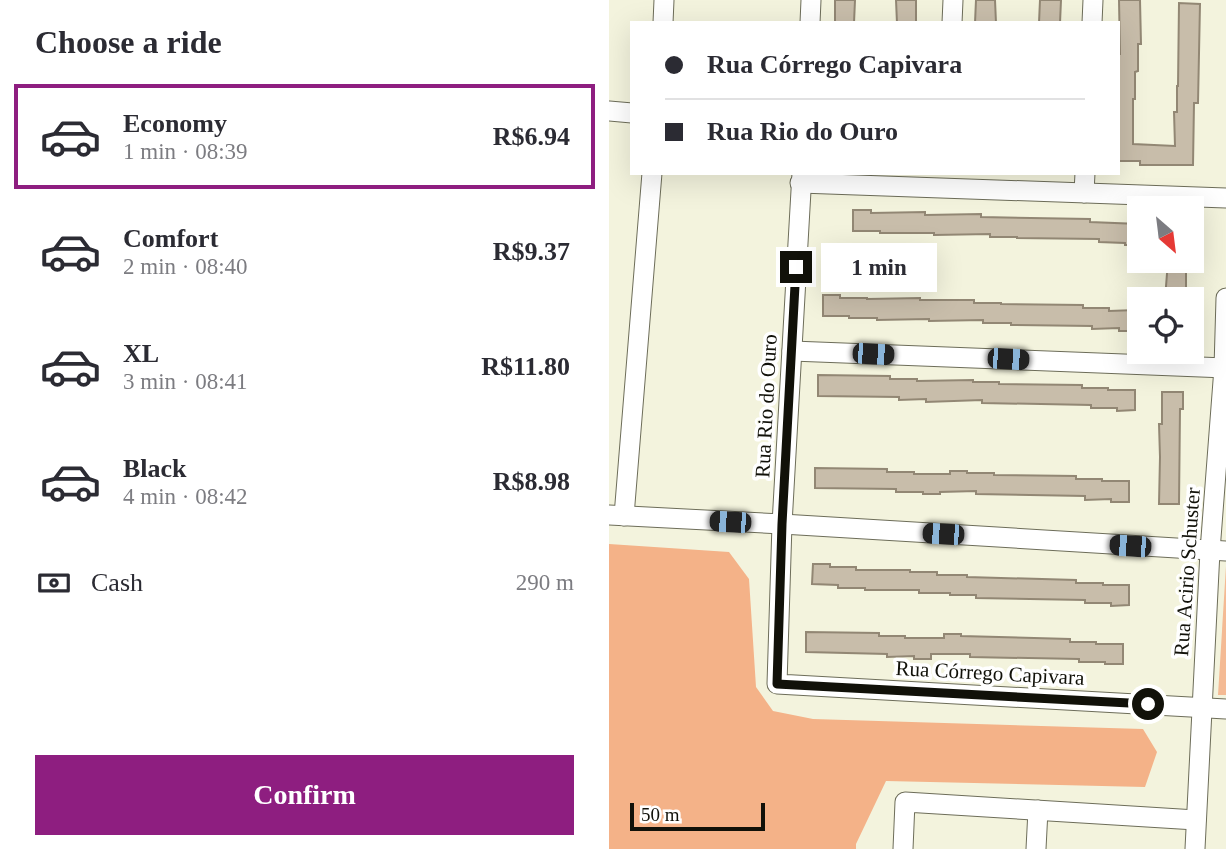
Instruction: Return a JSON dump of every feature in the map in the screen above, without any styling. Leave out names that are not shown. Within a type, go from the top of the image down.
[{"type":"street","points":[[663,21],[664,0]]},
{"type":"street","points":[[810,21],[811,0]]},
{"type":"street","points":[[952,21],[953,0]]},
{"type":"street","points":[[1092,21],[1093,0]]},
{"type":"street","points":[[609,111],[630,113]]},
{"type":"street","points":[[652,175],[616,516],[1218,551]]},
{"type":"street","points":[[801,178],[1085,183],[1226,198]]},
{"type":"street","name":"Rua Rio do Ouro","points":[[777,684],[782,524],[801,178]]},
{"type":"street","name":"Rua Acirio Schuster","points":[[1195,849],[1201,707],[1218,551],[1226,298]]},
{"type":"street","points":[[792,351],[1225,368]]},
{"type":"street","name":"Rua Córrego Capivara","points":[[777,684],[1226,709]]},
{"type":"street","points":[[902,849],[905,802],[1196,820]]},
{"type":"street","points":[[1036,849],[1038,810]]},
{"type":"shaded area","points":[[609,544],[729,552],[749,579],[756,687],[773,711],[813,719],[1143,729],[1157,752],[1145,787],[886,781],[856,849],[609,849]]},
{"type":"shaded area","points":[[1226,566],[1226,695],[1218,695]]},
{"type":"building","points":[[835,0],[855,0],[854,21],[835,21]]},
{"type":"building","points":[[896,0],[916,0],[916,21],[897,21]]},
{"type":"building","points":[[976,0],[995,0],[996,21],[975,21]]},
{"type":"building","points":[[1040,0],[1061,0],[1060,21],[1039,21]]},
{"type":"building","points":[[1119,0],[1140,0],[1141,44],[1138,44],[1138,71],[1135,72],[1133,144],[1175,146],[1179,3],[1200,4],[1198,103],[1194,103],[1193,165],[1140,165],[1140,161],[1120,161]]},
{"type":"building","points":[[853,210],[871,210],[871,213],[925,212],[925,215],[981,214],[981,217],[1090,219],[1090,222],[1127,224],[1127,245],[1099,242],[1099,239],[853,231]]},
{"type":"building","points":[[1167,273],[1186,273],[1186,287],[1166,287]]},
{"type":"building","points":[[823,295],[840,295],[840,298],[920,298],[974,300],[974,303],[1083,305],[1083,308],[1127,310],[1127,331],[1119,331],[1119,328],[1092,329],[1092,326],[983,323],[983,320],[877,320],[823,316]]},
{"type":"building","points":[[818,375],[890,376],[890,379],[917,381],[973,380],[999,384],[1082,385],[1082,388],[1135,390],[1135,410],[1117,411],[1117,408],[1091,408],[1091,405],[982,403],[982,400],[926,402],[926,399],[899,400],[899,397],[818,396]]},
{"type":"building","points":[[1162,392],[1183,392],[1183,409],[1180,409],[1179,504],[1159,504],[1159,424],[1162,424]]},
{"type":"building","points":[[815,468],[887,469],[887,472],[914,474],[967,471],[994,475],[1076,476],[1076,479],[1129,481],[1129,502],[1111,502],[1111,499],[1085,500],[1085,496],[976,494],[976,491],[923,494],[896,492],[896,489],[815,488]]},
{"type":"building","points":[[813,564],[856,567],[856,570],[910,570],[937,572],[937,575],[1076,580],[1076,583],[1129,585],[1129,605],[1111,606],[1111,603],[1085,603],[1085,600],[976,598],[976,595],[919,593],[919,590],[838,588],[838,585],[812,584]]},
{"type":"building","points":[[806,632],[879,633],[879,636],[905,638],[944,638],[944,634],[961,634],[1123,644],[1123,664],[1079,662],[1079,659],[970,657],[970,654],[931,654],[931,659],[914,659],[914,656],[887,657],[887,654],[806,652]]},
{"type":"route","points":[[796,267],[782,524],[777,684],[1148,704]]}]
